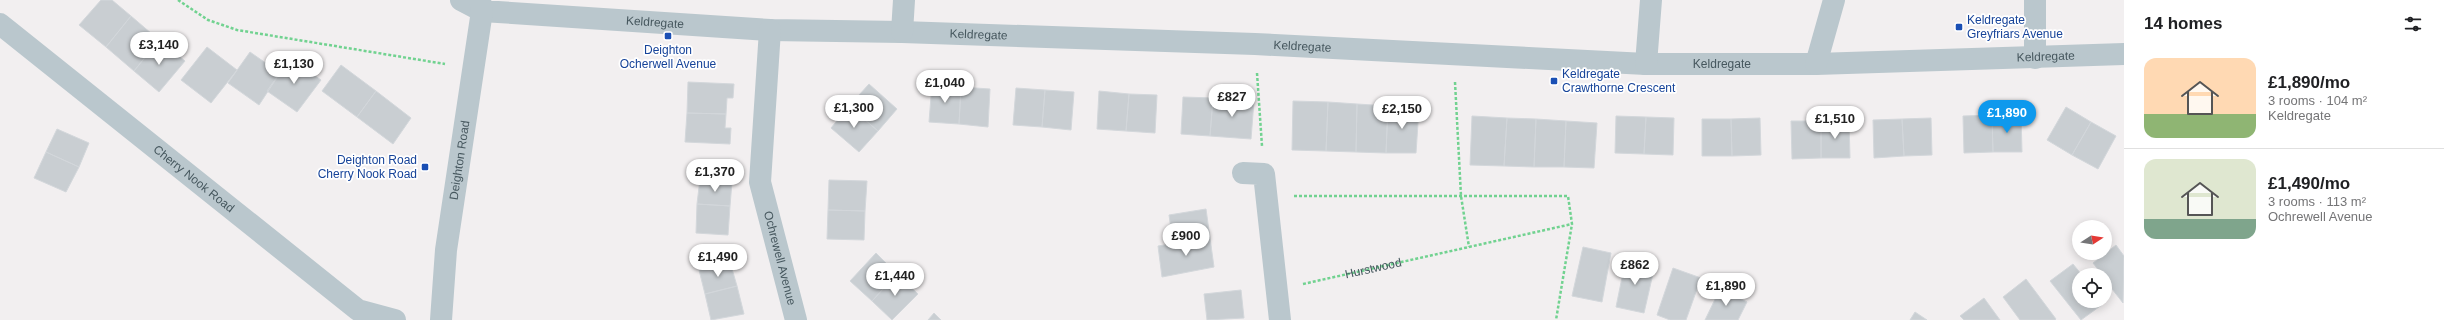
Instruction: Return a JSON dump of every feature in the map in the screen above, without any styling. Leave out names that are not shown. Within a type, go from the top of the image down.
[{"type":"street","points":[[461,0],[481,5]]},
{"type":"street","points":[[902,32],[904,0]]},
{"type":"street","points":[[1646,64],[1651,0]]},
{"type":"street","points":[[1816,64],[1834,0]]},
{"type":"street","points":[[2035,0],[2035,58]]},
{"type":"street","name":"Deighton Road","points":[[440,320],[446,250],[481,5]]},
{"type":"street","name":"Keldregate","points":[[481,5],[770,30],[902,32],[1255,44],[1646,64],[1816,64],[2124,54]]},
{"type":"street","name":"Cherry Nook Road","points":[[0,24],[358,310],[395,320]]},
{"type":"street","name":"Ochrewell Avenue","points":[[770,30],[760,182],[796,320]]},
{"type":"street","points":[[1243,173],[1264,174],[1280,320]]},
{"type":"path","points":[[178,0],[208,20],[237,30],[473,69]]},
{"type":"path","points":[[1255,44],[1264,174]]},
{"type":"path","points":[[1453,55],[1461,196],[1469,247]]},
{"type":"path","points":[[1267,196],[1568,196],[1572,224],[1556,320]]},
{"type":"path","name":"Hurstwood","points":[[1276,290],[1572,224]]},
{"type":"building","points":[[101,0],[112,0],[131,16],[106,47],[79,25]]},
{"type":"building","points":[[131,16],[159,40],[134,71],[106,47]]},
{"type":"building","points":[[159,40],[185,61],[159,92],[134,71]]},
{"type":"building","points":[[207,47],[237,70],[211,103],[181,80]]},
{"type":"building","points":[[250,52],[280,73],[259,105],[228,83]]},
{"type":"building","points":[[290,58],[321,80],[297,112],[267,91]]},
{"type":"building","points":[[341,65],[376,91],[357,117],[322,91]]},
{"type":"building","points":[[688,82],[734,84],[733,98],[727,98],[726,114],[687,113]]},
{"type":"building","points":[[869,84],[897,109],[878,131],[849,106]]},
{"type":"building","points":[[932,84],[961,87],[959,124],[929,122]]},
{"type":"building","points":[[961,87],[990,89],[988,127],[959,124]]},
{"type":"building","points":[[1016,88],[1045,90],[1042,127],[1013,125]]},
{"type":"building","points":[[1045,90],[1074,92],[1071,130],[1042,127]]},
{"type":"building","points":[[376,91],[411,118],[393,144],[357,117]]},
{"type":"building","points":[[1099,91],[1129,94],[1126,131],[1097,129]]},
{"type":"building","points":[[1129,94],[1157,95],[1155,133],[1126,131]]},
{"type":"building","points":[[1183,97],[1213,98],[1210,136],[1181,134]]},
{"type":"building","points":[[1213,98],[1254,101],[1251,139],[1210,136]]},
{"type":"building","points":[[1293,101],[1328,102],[1326,151],[1292,150]]},
{"type":"building","points":[[1328,102],[1357,104],[1356,152],[1326,151]]},
{"type":"building","points":[[1357,104],[1388,106],[1386,153],[1356,152]]},
{"type":"building","points":[[849,106],[878,131],[859,152],[831,128]]},
{"type":"building","points":[[1388,106],[1419,108],[1416,153],[1386,153]]},
{"type":"building","points":[[2066,107],[2091,122],[2072,155],[2047,140]]},
{"type":"building","points":[[687,113],[726,114],[725,128],[731,128],[730,144],[685,142]]},
{"type":"building","points":[[1992,115],[2021,115],[2022,152],[1993,152]]},
{"type":"building","points":[[1992,115],[1993,152],[1964,153],[1963,116]]},
{"type":"building","points":[[1472,116],[1507,118],[1504,166],[1470,165]]},
{"type":"building","points":[[1616,116],[1646,117],[1644,154],[1615,153]]},
{"type":"building","points":[[1646,117],[1674,118],[1673,155],[1644,154]]},
{"type":"building","points":[[1507,118],[1536,119],[1534,167],[1504,166]]},
{"type":"building","points":[[1760,118],[1761,155],[1732,156],[1731,119]]},
{"type":"building","points":[[1931,118],[1932,155],[1904,156],[1902,119]]},
{"type":"building","points":[[1536,119],[1566,121],[1564,167],[1534,167]]},
{"type":"building","points":[[1702,119],[1731,119],[1732,156],[1702,156]]},
{"type":"building","points":[[1902,119],[1904,156],[1874,158],[1873,120]]},
{"type":"building","points":[[1566,121],[1597,123],[1594,168],[1564,167]]},
{"type":"building","points":[[1791,121],[1821,121],[1821,158],[1792,159]]},
{"type":"building","points":[[1821,121],[1849,121],[1850,158],[1821,158]]},
{"type":"building","points":[[2091,122],[2116,136],[2098,169],[2072,155]]},
{"type":"building","points":[[57,129],[89,143],[79,167],[46,152]]},
{"type":"building","points":[[46,152],[79,167],[66,192],[34,178]]},
{"type":"building","points":[[700,179],[732,182],[730,206],[697,204]]},
{"type":"building","points":[[829,180],[867,181],[865,211],[828,210]]},
{"type":"building","points":[[697,204],[730,206],[728,235],[696,233]]},
{"type":"building","points":[[1206,209],[1210,238],[1173,243],[1169,215]]},
{"type":"building","points":[[828,210],[865,211],[864,240],[827,239]]},
{"type":"building","points":[[1210,238],[1214,267],[1162,277],[1158,246]]},
{"type":"building","points":[[2116,245],[2124,256],[2123,303],[2112,289],[2112,268],[2097,268],[2093,263],[2097,260],[2112,260],[2112,248]]},
{"type":"building","points":[[1583,247],[1611,253],[1602,302],[1572,296]]},
{"type":"building","points":[[876,253],[897,274],[872,301],[850,281]]},
{"type":"building","points":[[1626,258],[1655,265],[1644,313],[1616,307]]},
{"type":"building","points":[[730,262],[737,286],[705,294],[699,270]]},
{"type":"building","points":[[2073,264],[2076,268],[2072,268],[2072,308],[2098,308],[2081,320],[2050,281]]},
{"type":"building","points":[[1673,268],[1701,278],[1686,320],[1670,320],[1657,315]]},
{"type":"building","points":[[897,274],[918,294],[892,320],[872,301]]},
{"type":"building","points":[[2026,279],[2056,319],[2055,320],[2020,320],[2003,297]]},
{"type":"building","points":[[737,286],[744,314],[711,320],[705,294]]},
{"type":"building","points":[[1720,289],[1747,302],[1738,320],[1705,320]]},
{"type":"building","points":[[1241,290],[1244,318],[1207,320],[1204,294]]},
{"type":"building","points":[[1984,298],[2000,320],[1964,320],[1960,316]]},
{"type":"building","points":[[1915,312],[1927,320],[1910,320]]},
{"type":"building","points":[[934,313],[941,320],[928,320]]},
{"type":"place","name":"Keldregate Greyfriars Avenue","points":[[1959,27]]},
{"type":"place","name":"Deighton Ocherwell Avenue","points":[[668,36]]},
{"type":"place","name":"Keldregate Crawthorne Crescent","points":[[1554,81]]},
{"type":"place","name":"Deighton Road Cherry Nook Road","points":[[425,167]]}]
